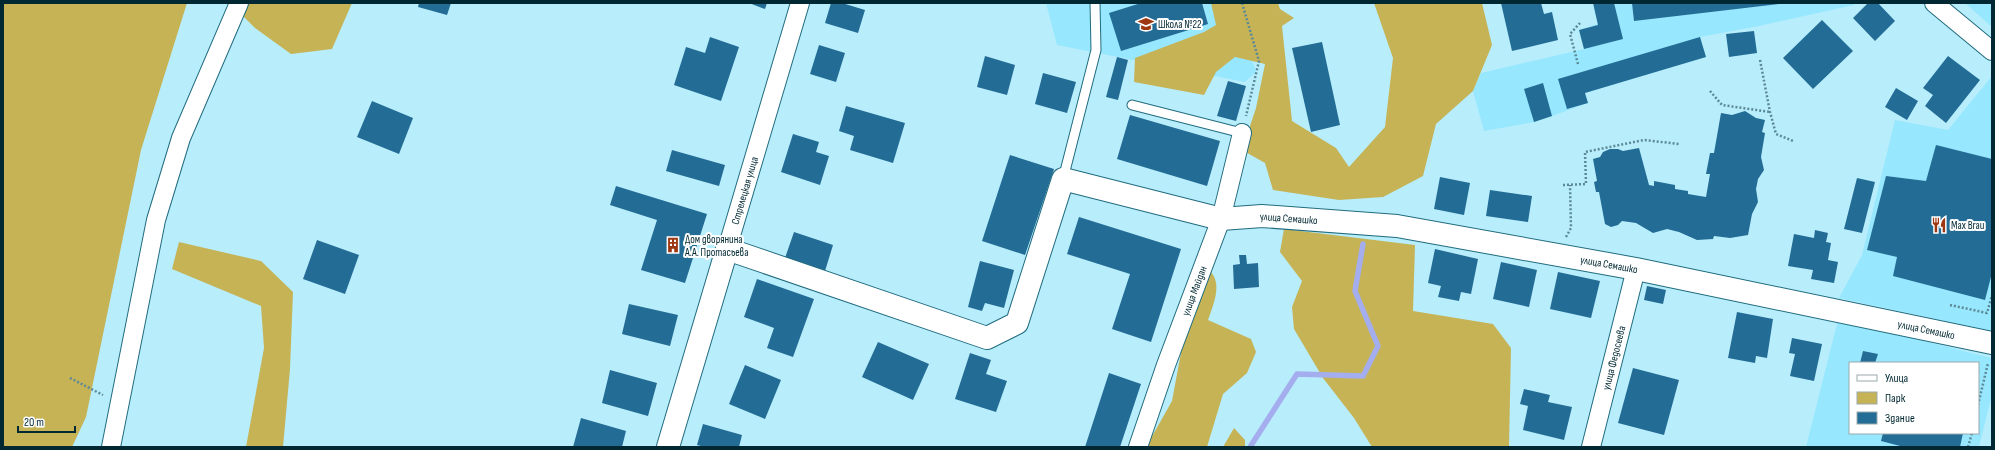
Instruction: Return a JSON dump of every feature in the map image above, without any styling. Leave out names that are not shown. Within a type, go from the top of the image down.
[{"type":"street","points":[[111,447],[156,220],[180,138],[239,3]]},
{"type":"street","name":"Стрелецкая улица","points":[[668,447],[800,3]]},
{"type":"street","points":[[1934,3],[1992,51]]},
{"type":"street","name":"улица Майдан","points":[[1138,447],[1166,365],[1221,220],[1242,132]]},
{"type":"street","points":[[727,249],[987,338],[1017,323],[1063,180]]},
{"type":"street","name":"улица Семашко","points":[[1063,180],[1221,220],[1262,216],[1397,226],[1636,269],[1990,352]]},
{"type":"street","name":"улица Федосеева","points":[[1591,447],[1636,269]]},
{"type":"lane","points":[[1063,180],[1096,50],[1094,3]]},
{"type":"lane","points":[[1132,105],[1242,132]]},
{"type":"path","points":[[1242,3],[1259,61],[1242,132]]},
{"type":"path","points":[[1578,64],[1570,34],[1580,23]]},
{"type":"path","points":[[1760,60],[1770,112],[1776,134],[1793,140]]},
{"type":"path","points":[[1710,91],[1722,105],[1770,112]]},
{"type":"path","points":[[1563,185],[1586,184],[1585,152],[1644,140],[1679,144]]},
{"type":"path","points":[[1564,239],[1572,228],[1570,185]]},
{"type":"path","points":[[1950,305],[1987,313],[1992,295]]},
{"type":"path","points":[[1979,401],[1990,352]]},
{"type":"path","points":[[70,378],[107,397],[116,422]]},
{"type":"path","points":[[1968,447],[1972,434]]},
{"type":"shaded area","name":"Школа №22","points":[[1046,3],[1233,3],[1256,72],[1245,82],[1057,45]]},
{"type":"shaded area","points":[[1593,3],[1854,3],[1854,5],[1759,26],[1700,37],[1706,57],[1585,93],[1588,103],[1534,122],[1484,131],[1473,91],[1481,73],[1584,49],[1579,30],[1598,24]]},
{"type":"shaded area","points":[[1965,3],[1992,3],[1992,27]]},
{"type":"shaded area","points":[[1992,76],[1992,331],[1839,298],[1862,255],[1895,120],[1948,130]]},
{"type":"shaded area","points":[[1838,320],[1992,358],[1992,394],[1979,447],[1806,447]]},
{"type":"green space","points":[[3,3],[187,3],[141,150],[86,417],[72,447],[3,447]]},
{"type":"green space","points":[[230,3],[352,3],[332,49],[291,54],[255,28]]},
{"type":"green space","points":[[1211,3],[1278,3],[1280,9],[1294,18],[1282,26],[1292,121],[1336,148],[1349,167],[1385,127],[1393,58],[1374,3],[1482,3],[1492,45],[1473,91],[1436,124],[1423,176],[1383,197],[1339,200],[1273,190],[1265,163],[1242,150],[1256,108],[1265,64],[1235,57],[1216,72],[1204,95],[1134,82],[1135,58],[1204,32],[1216,25]]},
{"type":"green space","points":[[1284,229],[1415,245],[1413,311],[1493,324],[1511,348],[1509,447],[1372,447],[1354,418],[1323,378],[1294,329],[1292,307],[1302,281],[1280,252]]},
{"type":"green space","points":[[179,242],[261,261],[293,292],[290,369],[283,447],[246,447],[264,348],[261,306],[172,269]]},
{"type":"green space","points":[[1210,271],[1216,282],[1216,295],[1208,320],[1251,339],[1256,352],[1247,373],[1223,394],[1207,447],[1146,447],[1172,401],[1188,315]]},
{"type":"green space","points":[[1234,428],[1245,440],[1245,447],[1223,447]]},
{"type":"building","points":[[419,3],[451,3],[447,15],[418,7]]},
{"type":"building","points":[[749,3],[767,3],[765,9]]},
{"type":"building","points":[[831,3],[842,3],[865,10],[858,33],[825,23]]},
{"type":"building","points":[[1141,3],[1202,3],[1208,24],[1121,51],[1109,13]]},
{"type":"building","points":[[1501,3],[1541,3],[1544,14],[1552,12],[1558,40],[1512,51]]},
{"type":"building","points":[[1593,3],[1614,3],[1623,39],[1584,49],[1579,30],[1598,25]]},
{"type":"building","points":[[1632,3],[1779,3],[1779,4],[1634,21]]},
{"type":"building","points":[[1868,3],[1878,3],[1895,21],[1875,41],[1853,18]]},
{"type":"building","points":[[1822,20],[1853,51],[1813,89],[1783,58]]},
{"type":"building","points":[[1754,31],[1757,53],[1729,57],[1726,34]]},
{"type":"building","points":[[710,37],[739,47],[721,101],[674,85],[686,47],[705,53]]},
{"type":"building","points":[[1700,37],[1706,57],[1585,93],[1588,103],[1567,109],[1558,79]]},
{"type":"building","points":[[1322,42],[1340,125],[1311,132],[1292,48]]},
{"type":"building","points":[[819,45],[845,53],[836,82],[810,74]]},
{"type":"building","points":[[985,56],[1015,65],[1007,95],[977,87]]},
{"type":"building","points":[[1948,56],[1980,80],[1946,123],[1925,106],[1933,95],[1923,88]]},
{"type":"building","points":[[1117,57],[1128,60],[1118,100],[1106,97]]},
{"type":"building","points":[[1043,73],[1076,82],[1067,113],[1035,104]]},
{"type":"building","points":[[1228,81],[1246,86],[1236,121],[1217,116]]},
{"type":"building","points":[[1543,83],[1552,116],[1534,122],[1524,89]]},
{"type":"building","points":[[1896,88],[1918,101],[1907,120],[1885,107]]},
{"type":"building","points":[[372,101],[413,118],[399,154],[357,137]]},
{"type":"building","points":[[846,106],[905,123],[893,163],[850,150],[854,136],[839,131]]},
{"type":"building","points":[[1745,111],[1756,118],[1765,120],[1762,132],[1765,133],[1761,157],[1764,170],[1758,179],[1756,189],[1758,202],[1752,214],[1748,235],[1730,238],[1714,236],[1713,239],[1697,240],[1679,232],[1667,229],[1653,233],[1636,223],[1622,221],[1618,225],[1611,227],[1605,224],[1599,192],[1596,192],[1594,182],[1597,181],[1593,159],[1600,157],[1603,152],[1610,149],[1618,149],[1623,151],[1639,148],[1649,185],[1654,186],[1654,181],[1675,185],[1675,189],[1688,191],[1688,194],[1706,197],[1710,174],[1706,174],[1710,153],[1714,153],[1721,113],[1732,115]]},
{"type":"building","points":[[1130,115],[1220,141],[1207,186],[1117,159]]},
{"type":"building","points":[[793,134],[819,142],[816,152],[829,156],[820,185],[781,172]]},
{"type":"building","points":[[1936,145],[1992,159],[1992,273],[1985,300],[1893,276],[1897,257],[1867,250],[1886,176],[1926,181]]},
{"type":"building","points":[[672,150],[725,165],[719,186],[666,171]]},
{"type":"building","points":[[1010,155],[1054,169],[1025,255],[982,241]]},
{"type":"building","points":[[1440,177],[1470,183],[1464,215],[1434,209]]},
{"type":"building","points":[[1857,178],[1875,182],[1862,233],[1844,229]]},
{"type":"building","name":"Дом дворянина А.А. Протасьева","points":[[616,186],[707,214],[685,283],[641,270],[657,220],[610,205]]},
{"type":"building","points":[[1490,190],[1532,196],[1528,222],[1486,216]]},
{"type":"building","points":[[1079,217],[1181,249],[1151,342],[1112,329],[1130,274],[1067,254]]},
{"type":"building","points":[[1815,230],[1828,233],[1826,242],[1831,243],[1828,260],[1838,262],[1834,283],[1811,279],[1813,270],[1788,266],[1794,234],[1814,238]]},
{"type":"building","points":[[794,232],[833,245],[825,271],[785,258]]},
{"type":"building","points":[[317,240],[359,255],[345,294],[303,279]]},
{"type":"building","points":[[1435,249],[1478,259],[1471,294],[1461,292],[1459,301],[1438,297],[1441,286],[1428,283]]},
{"type":"building","points":[[1239,255],[1246,255],[1247,264],[1258,263],[1259,287],[1234,289],[1233,265],[1240,264]]},
{"type":"building","points":[[980,261],[1014,270],[1004,308],[985,303],[982,311],[968,307]]},
{"type":"building","points":[[1501,262],[1537,270],[1529,307],[1493,299]]},
{"type":"building","points":[[1558,272],[1600,281],[1591,318],[1550,309]]},
{"type":"building","points":[[757,279],[814,299],[793,357],[767,348],[774,328],[744,317]]},
{"type":"building","points":[[1647,286],[1666,290],[1663,304],[1644,300]]},
{"type":"building","points":[[629,304],[678,315],[670,346],[622,334]]},
{"type":"building","points":[[1737,312],[1773,319],[1767,358],[1756,356],[1755,363],[1728,358]]},
{"type":"building","points":[[1792,338],[1822,344],[1814,381],[1790,376],[1795,354],[1789,353]]},
{"type":"building","points":[[878,342],[929,364],[913,400],[862,377]]},
{"type":"building","points":[[1863,351],[1878,354],[1875,362],[1860,362]]},
{"type":"building","points":[[970,353],[991,360],[986,374],[1007,381],[996,412],[955,399]]},
{"type":"building","points":[[745,365],[781,380],[765,419],[729,404]]},
{"type":"building","points":[[1633,368],[1679,380],[1664,435],[1618,423]]},
{"type":"building","points":[[610,370],[657,383],[648,416],[602,403]]},
{"type":"building","points":[[1109,373],[1141,384],[1120,447],[1085,447]]},
{"type":"building","points":[[1524,389],[1550,395],[1548,402],[1572,407],[1564,440],[1523,430],[1528,406],[1520,404]]},
{"type":"building","points":[[581,418],[626,431],[622,447],[573,447]]},
{"type":"building","points":[[703,424],[742,435],[739,447],[705,447],[697,445]]},
{"type":"building","points":[[1883,434],[1963,434],[1960,447],[1904,447],[1881,441]]},
{"type":"waterway","points":[[1250,447],[1297,374],[1363,376],[1378,346],[1355,291],[1363,244]]},
{"type":"place","name":"Школа №22","points":[[1146,24]]},
{"type":"place","name":"Max Brau","points":[[1939,225]]},
{"type":"place","name":"Дом дворянина А.А. Протасьева","points":[[673,245]]}]
